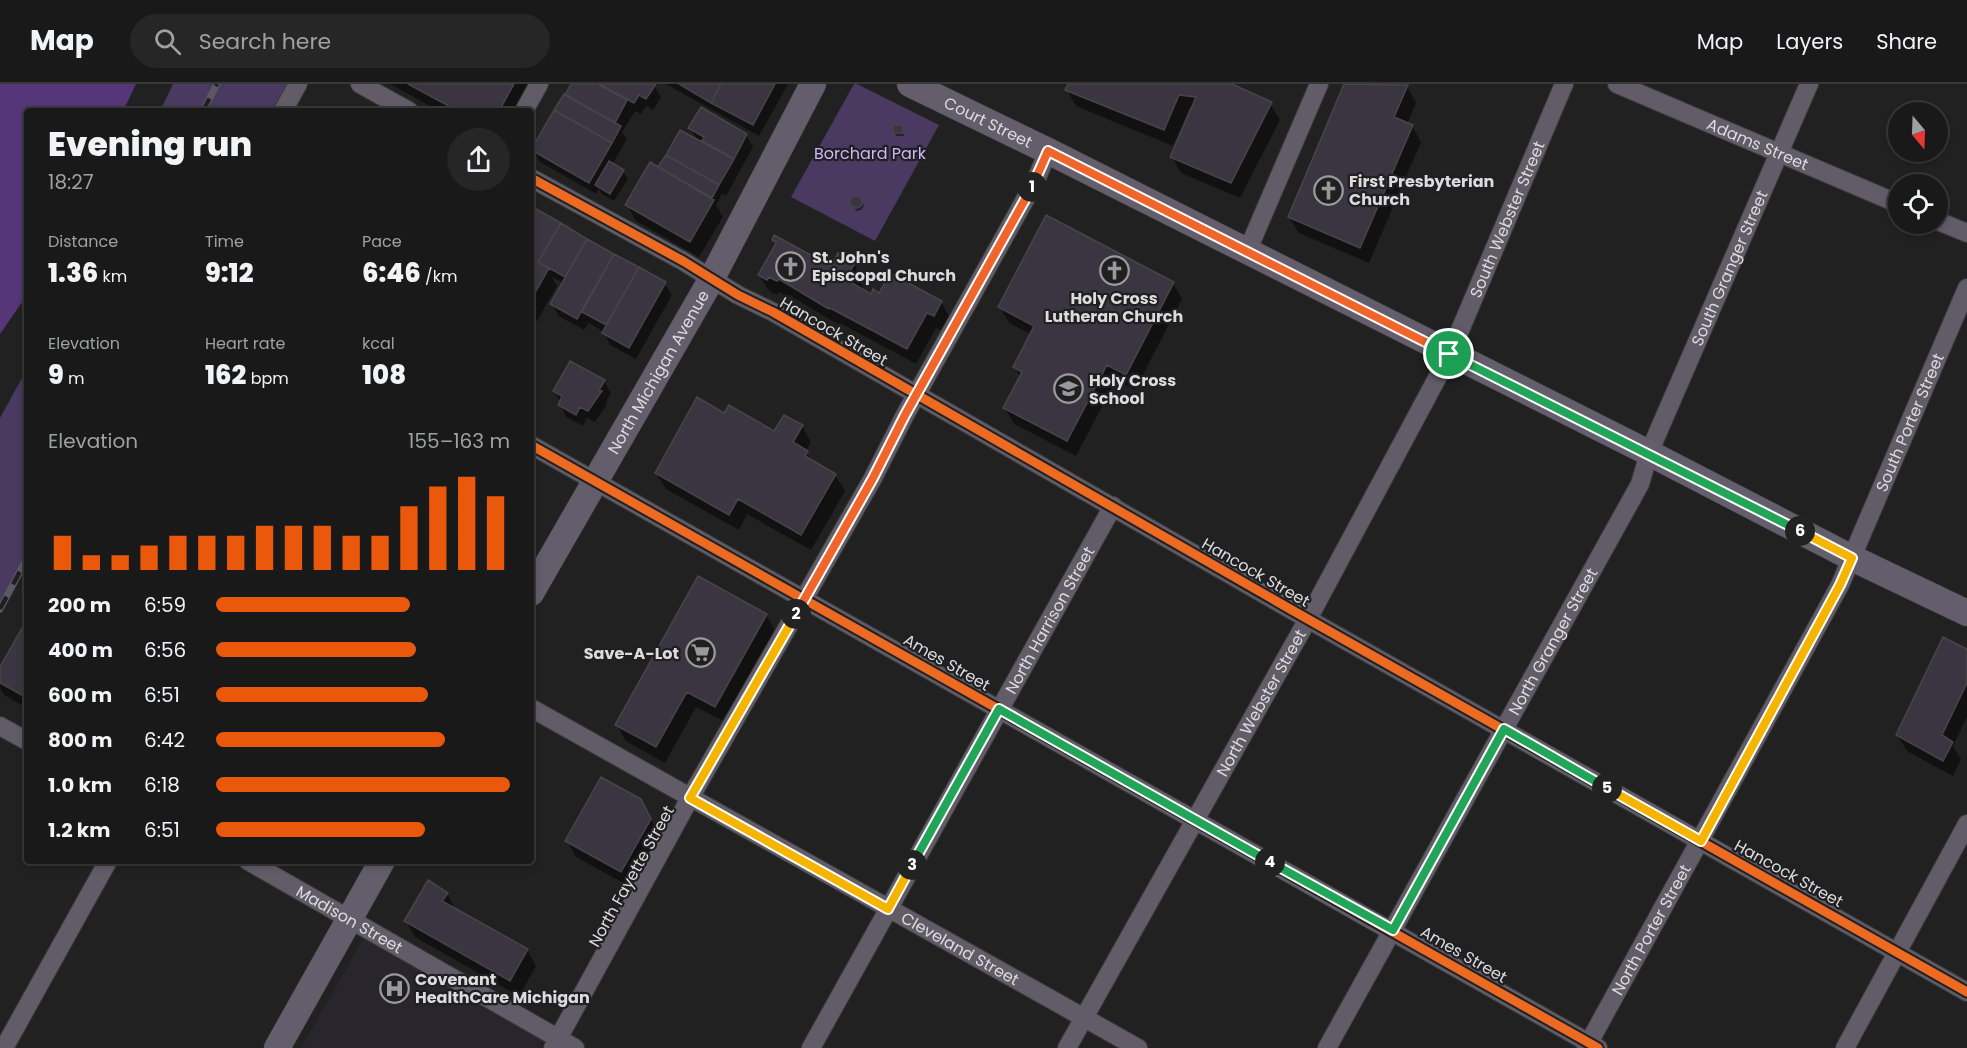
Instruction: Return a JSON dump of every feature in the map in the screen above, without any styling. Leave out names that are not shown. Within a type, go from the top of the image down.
[{"type":"main road","name":"North Michigan Avenue","points":[[534,588],[711,280],[813,84]]},
{"type":"main road","name":"Court Street","points":[[910,84],[1048,151],[1967,614]]},
{"type":"main road","points":[[277,1048],[380,864]]},
{"type":"street","points":[[285,108],[298,84]]},
{"type":"street","points":[[360,84],[404,108]]},
{"type":"street","points":[[526,108],[539,84]]},
{"type":"street","points":[[1247,252],[1319,84]]},
{"type":"street","name":"South Webster Street","points":[[1449,354],[1564,84]]},
{"type":"street","name":"Adams Street","points":[[1617,84],[1888,199]]},
{"type":"street","name":"South Granger Street","points":[[1649,453],[1809,84]]},
{"type":"street","name":"North Fayette Street","points":[[556,1043],[690,798],[873,478],[905,415],[1036,180],[1048,151]]},
{"type":"street","name":"Hancock Street","points":[[534,180],[682,261],[711,280],[773,312],[1308,619],[1967,992]]},
{"type":"street","points":[[1948,224],[1967,233]]},
{"type":"street","name":"South Porter Street","points":[[1852,558],[1967,288]]},
{"type":"street","name":"North Webster Street","points":[[1067,1048],[1308,619],[1449,354]]},
{"type":"street","name":"Ames Street","points":[[534,447],[1393,930],[1591,1046]]},
{"type":"street","name":"North Granger Street","points":[[1327,1048],[1640,484],[1649,453]]},
{"type":"street","name":"North Harrison Street","points":[[811,1048],[1113,506]]},
{"type":"street","name":"North Porter Street","points":[[1591,1046],[1840,585],[1852,558]]},
{"type":"street","name":"Cleveland Street","points":[[534,710],[1138,1048]]},
{"type":"street","points":[[0,726],[24,739]]},
{"type":"street","points":[[1845,1048],[1899,953],[1967,824]]},
{"type":"street","points":[[4,1048],[106,864]]},
{"type":"street","name":"Madison Street","points":[[253,864],[351,919],[556,1043],[575,1048]]},
{"type":"shaded area","points":[[0,84],[136,84],[124,108],[24,108],[24,299],[0,334]]},
{"type":"shaded area","name":"Covenant HealthCare Michigan","points":[[364,938],[544,1038],[539,1048],[301,1048]]},
{"type":"green space","points":[[173,84],[288,84],[275,108],[161,108]]},
{"type":"green space","name":"Borchard Park","points":[[854,84],[939,125],[875,241],[791,197]]},
{"type":"green space","points":[[24,374],[24,564],[0,608],[0,418]]},
{"type":"building","points":[[408,84],[514,84],[501,108],[452,108]]},
{"type":"building","points":[[571,84],[598,84],[627,100],[615,123],[565,95]]},
{"type":"building","points":[[599,84],[656,84],[646,99],[639,95],[634,103]]},
{"type":"building","points":[[679,84],[721,84],[711,103]]},
{"type":"building","points":[[721,84],[775,84],[753,125],[711,103]]},
{"type":"building","points":[[1068,84],[1232,84],[1272,102],[1231,183],[1170,157],[1196,97],[1179,95],[1164,130],[1065,90]]},
{"type":"building","points":[[1344,84],[1408,85],[1394,117],[1413,125],[1360,248],[1288,217]]},
{"type":"building","points":[[564,94],[621,126],[612,143],[554,110]]},
{"type":"building","points":[[701,107],[747,134],[734,159],[702,141],[704,137],[688,128]]},
{"type":"building","points":[[554,110],[612,143],[589,183],[534,152],[534,145]]},
{"type":"building","points":[[893,125],[903,125],[903,133],[893,133]]},
{"type":"building","points":[[680,130],[734,159],[719,185],[666,155]]},
{"type":"building","points":[[666,155],[719,185],[712,198],[658,167]]},
{"type":"building","points":[[609,161],[624,170],[610,194],[595,185]]},
{"type":"building","points":[[650,162],[714,200],[690,242],[625,205]]},
{"type":"building","points":[[858,196],[862,202],[858,208],[854,208],[850,200]]},
{"type":"building","points":[[534,208],[561,223],[538,262],[549,268],[534,295]]},
{"type":"building","points":[[1046,215],[1174,282],[1126,375],[1107,365],[1067,441],[1003,408],[1022,372],[1013,367],[1034,326],[998,307]]},
{"type":"building","points":[[561,223],[587,239],[565,277],[538,262]]},
{"type":"building","points":[[774,235],[831,266],[838,253],[855,263],[850,271],[857,274],[852,283],[871,294],[873,289],[879,293],[890,273],[942,301],[934,316],[927,313],[907,349],[829,309],[779,279],[777,281],[769,277],[767,280],[758,275],[775,245],[776,242],[772,240]]},
{"type":"building","points":[[587,239],[614,254],[577,319],[550,304]]},
{"type":"building","points":[[614,254],[639,267],[606,325],[582,312]]},
{"type":"building","points":[[639,267],[666,282],[629,348],[602,333]]},
{"type":"building","points":[[570,361],[605,380],[599,390],[602,391],[588,411],[580,407],[576,415],[558,405],[562,396],[553,391]]},
{"type":"building","points":[[697,397],[724,413],[729,405],[774,431],[784,415],[803,425],[793,442],[808,451],[805,456],[836,474],[801,535],[738,499],[729,515],[655,473]]},
{"type":"building","name":"Save-A-Lot","points":[[698,576],[767,614],[715,707],[687,692],[656,747],[615,725]]},
{"type":"building","points":[[24,624],[24,696],[0,683],[0,667]]},
{"type":"building","points":[[1943,637],[1967,649],[1967,683],[1942,735],[1953,742],[1943,761],[1896,735]]},
{"type":"building","points":[[601,777],[641,799],[651,819],[621,872],[565,841]]},
{"type":"building","points":[[428,880],[448,893],[442,901],[528,949],[510,981],[404,921]]},
{"type":"railway","points":[[205,108],[217,84]]},
{"type":"railway","points":[[0,609],[24,564]]},
{"type":"cycle path","points":[[534,180],[683,261],[738,295],[773,312],[1290,609],[1967,992]]},
{"type":"cycle path","points":[[534,447],[1598,1048]]},
{"type":"place","name":"First Presbyterian Church","points":[[1328,190]]},
{"type":"place","name":"St. John's Episcopal Church","points":[[791,266]]},
{"type":"place","name":"Holy Cross Lutheran Church","points":[[1114,270]]},
{"type":"place","name":"Holy Cross School","points":[[1068,389]]},
{"type":"place","name":"Save-A-Lot","points":[[700,653]]},
{"type":"place","name":"Covenant HealthCare Michigan","points":[[394,988]]},
{"type":"route","points":[[1048,151],[1449,354],[1649,453],[1852,558],[1840,585],[1701,841],[1504,729],[1393,930],[999,709],[888,909],[690,798],[873,478],[905,415],[1036,180],[1048,151]]}]
